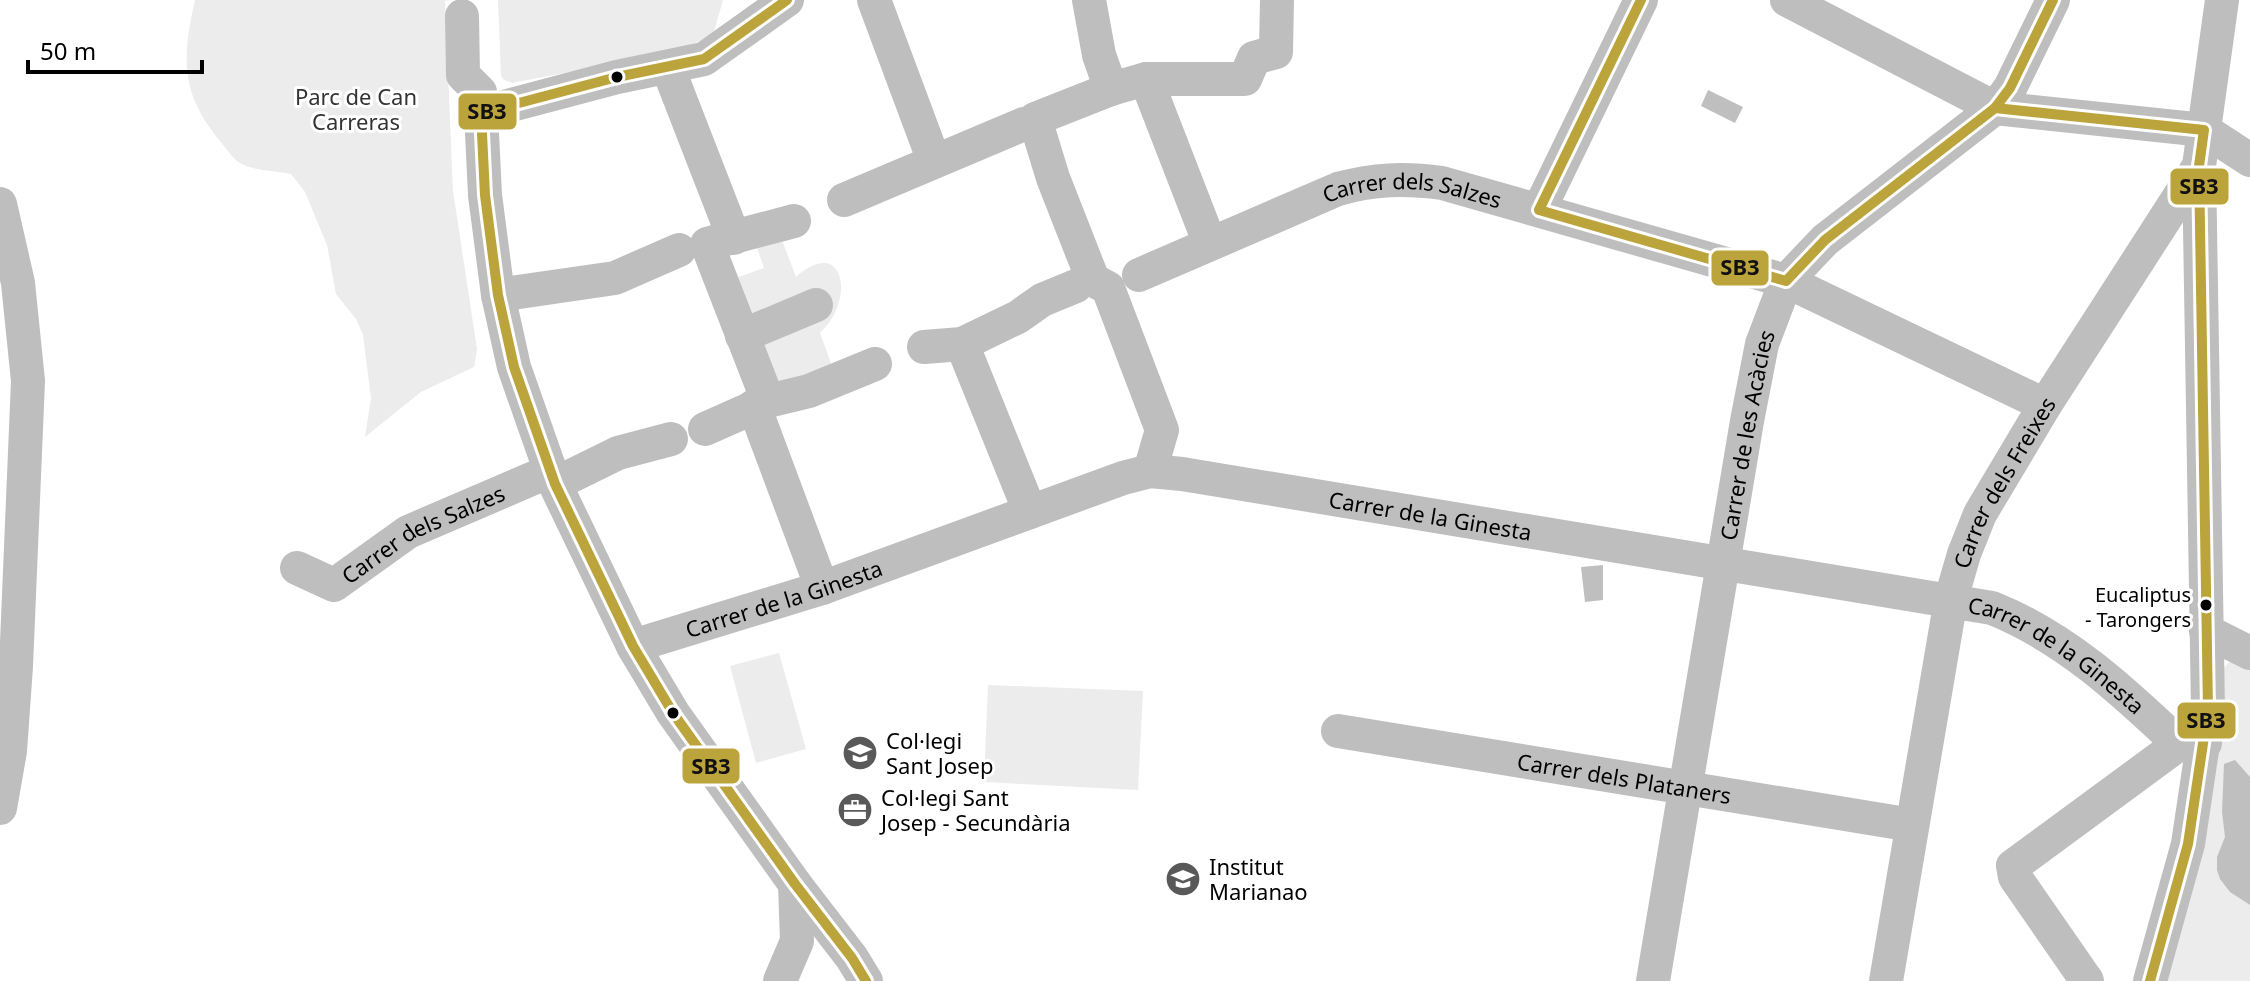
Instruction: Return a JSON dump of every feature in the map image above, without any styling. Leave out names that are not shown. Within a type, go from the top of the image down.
[{"type":"street","points":[[874,0],[934,161]]},
{"type":"street","points":[[1089,0],[1099,55],[1111,89]]},
{"type":"street","points":[[844,200],[1111,89],[1146,79],[1245,79],[1254,58],[1276,52],[1277,0]]},
{"type":"street","points":[[1539,210],[1641,0]]},
{"type":"street","points":[[1787,0],[1995,108],[2204,130],[2250,160]]},
{"type":"street","name":"Carrer de les Acàcies","points":[[1653,981],[1762,344],[1786,281],[1825,240],[1995,108],[2010,88],[2053,0]]},
{"type":"street","points":[[2150,981],[2188,844],[2192,744],[2208,710],[2199,166],[2222,0]]},
{"type":"street","points":[[481,113],[617,77],[704,59],[782,4]]},
{"type":"street","points":[[462,16],[463,75],[480,92],[485,195],[498,295],[514,367],[552,478],[633,646],[673,713],[859,969],[892,981]]},
{"type":"street","points":[[668,68],[707,244],[742,336],[761,404],[822,588]]},
{"type":"street","points":[[1146,79],[1210,244]]},
{"type":"street","points":[[1030,122],[1093,280],[1108,288],[1162,430],[1150,471]]},
{"type":"street","name":"Carrer dels Freixes","points":[[1886,981],[1951,599],[1964,554],[1980,514],[2045,405],[2199,166]]},
{"type":"street","name":"Carrer dels Salzes","points":[[1139,275],[1338,189],[1387,178],[1415,179],[1442,183],[1786,281],[2045,405]]},
{"type":"street","points":[[0,204],[18,283],[28,381],[16,666],[0,808]]},
{"type":"street","points":[[498,295],[615,278],[707,244],[794,221]]},
{"type":"street","points":[[924,347],[962,344],[1018,317],[1042,300],[1076,286]]},
{"type":"street","points":[[742,336],[816,305]]},
{"type":"street","points":[[962,344],[1030,512]]},
{"type":"street","points":[[705,429],[761,404],[809,391],[875,364]]},
{"type":"street","name":"Carrer dels Salzes","points":[[297,568],[334,585],[408,532],[618,453],[671,439]]},
{"type":"street","name":"Carrer de la Ginesta","points":[[633,646],[822,588],[1123,478],[1150,471],[1992,608],[2037,629],[2108,678],[2192,744]]},
{"type":"street","points":[[2206,631],[2250,653]]},
{"type":"street","name":"Carrer dels Plataners","points":[[1338,731],[1912,825]]},
{"type":"street","points":[[2087,981],[2015,877],[2013,866],[2192,744]]},
{"type":"street","points":[[780,981],[797,941],[795,884]]},
{"type":"green space","name":"Parc de Can Carreras","points":[[195,0],[450,0],[445,1],[453,191],[477,349],[474,367],[421,392],[365,437],[371,398],[363,335],[356,319],[336,294],[327,245],[305,192],[291,174],[253,168],[236,160],[197,107],[191,91],[187,57]]},
{"type":"green space","points":[[498,0],[723,0],[713,35],[675,52],[512,83],[501,76]]},
{"type":"green space","points":[[780,235],[796,277],[812,266],[825,263],[834,267],[840,276],[841,289],[832,319],[820,333],[833,369],[767,391],[725,282],[764,268],[756,245]]},
{"type":"green space","points":[[779,653],[806,749],[756,763],[730,666]]},
{"type":"green space","points":[[2230,661],[2250,667],[2250,981],[2166,981],[2224,668]]},
{"type":"green space","points":[[988,685],[1143,691],[1138,790],[984,782]]},
{"type":"shaded area","points":[[1708,90],[1743,107],[1735,123],[1701,106]]},
{"type":"shaded area","points":[[1603,565],[1603,600],[1585,602],[1581,567]]},
{"type":"shaded area","points":[[2235,760],[2250,777],[2250,905],[2230,892],[2217,870],[2217,857],[2225,837],[2222,812],[2224,764]]},
{"type":"transit line","name":"SB3","points":[[787,0],[704,59],[617,77],[481,113],[485,195],[498,295],[514,367],[555,484],[633,646],[673,713],[866,981]]},
{"type":"transit line","name":"SB3","points":[[1641,0],[1539,210],[1786,281],[1825,240],[1995,108],[2010,88],[2053,0]]},
{"type":"transit line","name":"SB3","points":[[1995,108],[2204,130],[2199,166],[2208,710],[2188,844],[2150,981]]},
{"type":"place","name":"Eucaliptus - Tarongers","points":[[2206,605]]},
{"type":"place","name":"Col·legi Sant Josep","points":[[860,753]]},
{"type":"place","name":"Col·legi Sant Josep - Secundària","points":[[855,810]]},
{"type":"place","name":"Institut Marianao","points":[[1183,879]]}]
